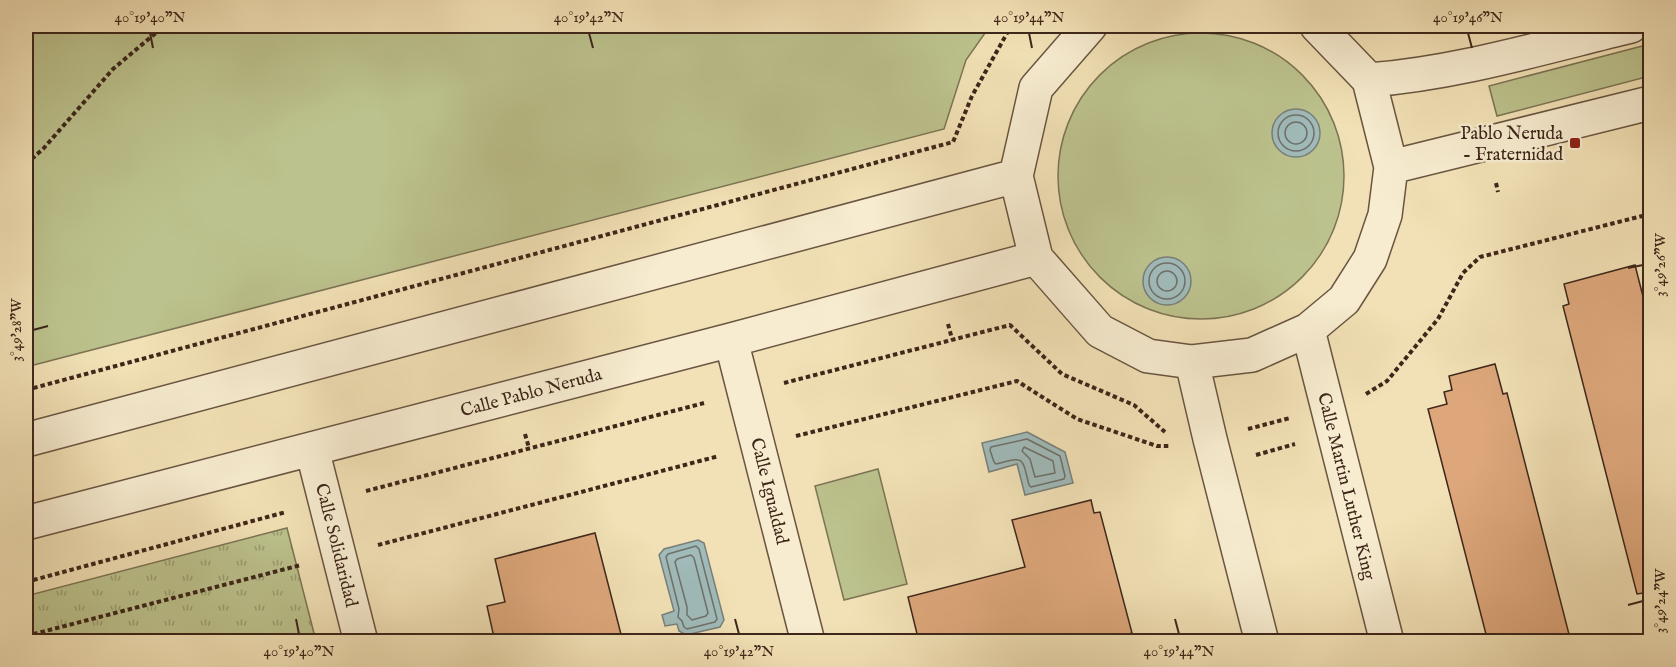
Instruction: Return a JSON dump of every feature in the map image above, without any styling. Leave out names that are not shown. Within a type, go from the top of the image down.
[{"type":"street","points":[[1090,26],[1036,88],[1016,176],[1036,258],[1100,331],[1148,356],[1192,362],[1252,355],[1308,330],[1344,300],[1370,259],[1385,215],[1390,167],[1369,80],[1317,26]]},
{"type":"street","points":[[1369,80],[1401,78],[1466,67],[1631,26]]},
{"type":"street","points":[[1390,167],[1650,103]]},
{"type":"street","points":[[26,440],[1016,176]]},
{"type":"street","name":"Calle Pablo Neruda","points":[[26,523],[731,340],[1036,258]]},
{"type":"street","name":"Calle Martin Luther King","points":[[1308,330],[1387,642]]},
{"type":"street","name":"Calle Igualdad","points":[[731,340],[808,642]]},
{"type":"street","points":[[1192,362],[1202,450],[1262,642]]},
{"type":"street","name":"Calle Solidaridad","points":[[312,449],[361,642]]},
{"type":"path","points":[[26,164],[43,149],[113,69],[164,26]]},
{"type":"path","points":[[26,390],[953,142],[972,96],[1011,26]]},
{"type":"path","points":[[1392,26],[1395,28],[1408,26]]},
{"type":"path","points":[[26,636],[1017,381],[1077,419],[1157,446],[1202,450],[1331,420],[1358,399],[1387,381],[1438,319],[1463,273],[1480,257],[1650,214]]},
{"type":"path","points":[[26,582],[325,502],[1010,325],[1062,374],[1134,405],[1202,450],[1331,420]]},
{"type":"green space","points":[[26,26],[990,26],[966,60],[944,129],[26,367]]},
{"type":"green space","points":[[1201,33],[1229,36],[1256,44],[1292,65],[1312,85],[1327,109],[1338,134],[1344,176],[1341,204],[1333,231],[1312,267],[1292,287],[1268,302],[1243,313],[1201,319],[1173,316],[1146,308],[1110,287],[1090,267],[1075,243],[1064,218],[1058,176],[1061,148],[1069,121],[1090,85],[1110,65],[1134,50],[1159,39]]},
{"type":"green space","points":[[1650,44],[1650,76],[1497,116],[1489,86]]},
{"type":"green space","points":[[878,469],[907,584],[844,600],[815,486]]},
{"type":"green space","points":[[287,528],[316,641],[26,641],[26,596]]},
{"type":"water","points":[[1291,109],[1301,109],[1316,119],[1320,133],[1319,142],[1310,153],[1301,157],[1291,157],[1276,147],[1272,138],[1272,128],[1282,113]]},
{"type":"water","points":[[1162,257],[1172,257],[1184,264],[1191,276],[1191,286],[1184,298],[1172,305],[1162,305],[1147,294],[1143,286],[1143,276],[1154,261]]},
{"type":"water","points":[[1027,432],[1065,452],[1073,483],[1025,495],[1017,464],[989,472],[982,443]]},
{"type":"water","points":[[698,540],[704,543],[724,620],[720,627],[686,635],[679,631],[677,624],[665,626],[662,615],[674,611],[659,555],[664,549]]},
{"type":"building","points":[[1635,265],[1650,324],[1650,592],[1637,594],[1563,306],[1569,304],[1564,284]]},
{"type":"building","points":[[1495,364],[1503,394],[1507,393],[1571,642],[1488,642],[1428,409],[1447,404],[1444,392],[1452,390],[1449,376]]},
{"type":"building","points":[[1091,500],[1094,513],[1100,512],[1132,633],[1125,635],[1127,642],[919,642],[908,597],[1025,567],[1012,520]]},
{"type":"building","points":[[595,533],[623,642],[495,642],[487,606],[505,602],[495,559]]},
{"type":"place","name":"Pablo Neruda - Fraternidad","points":[[1575,143]]}]
